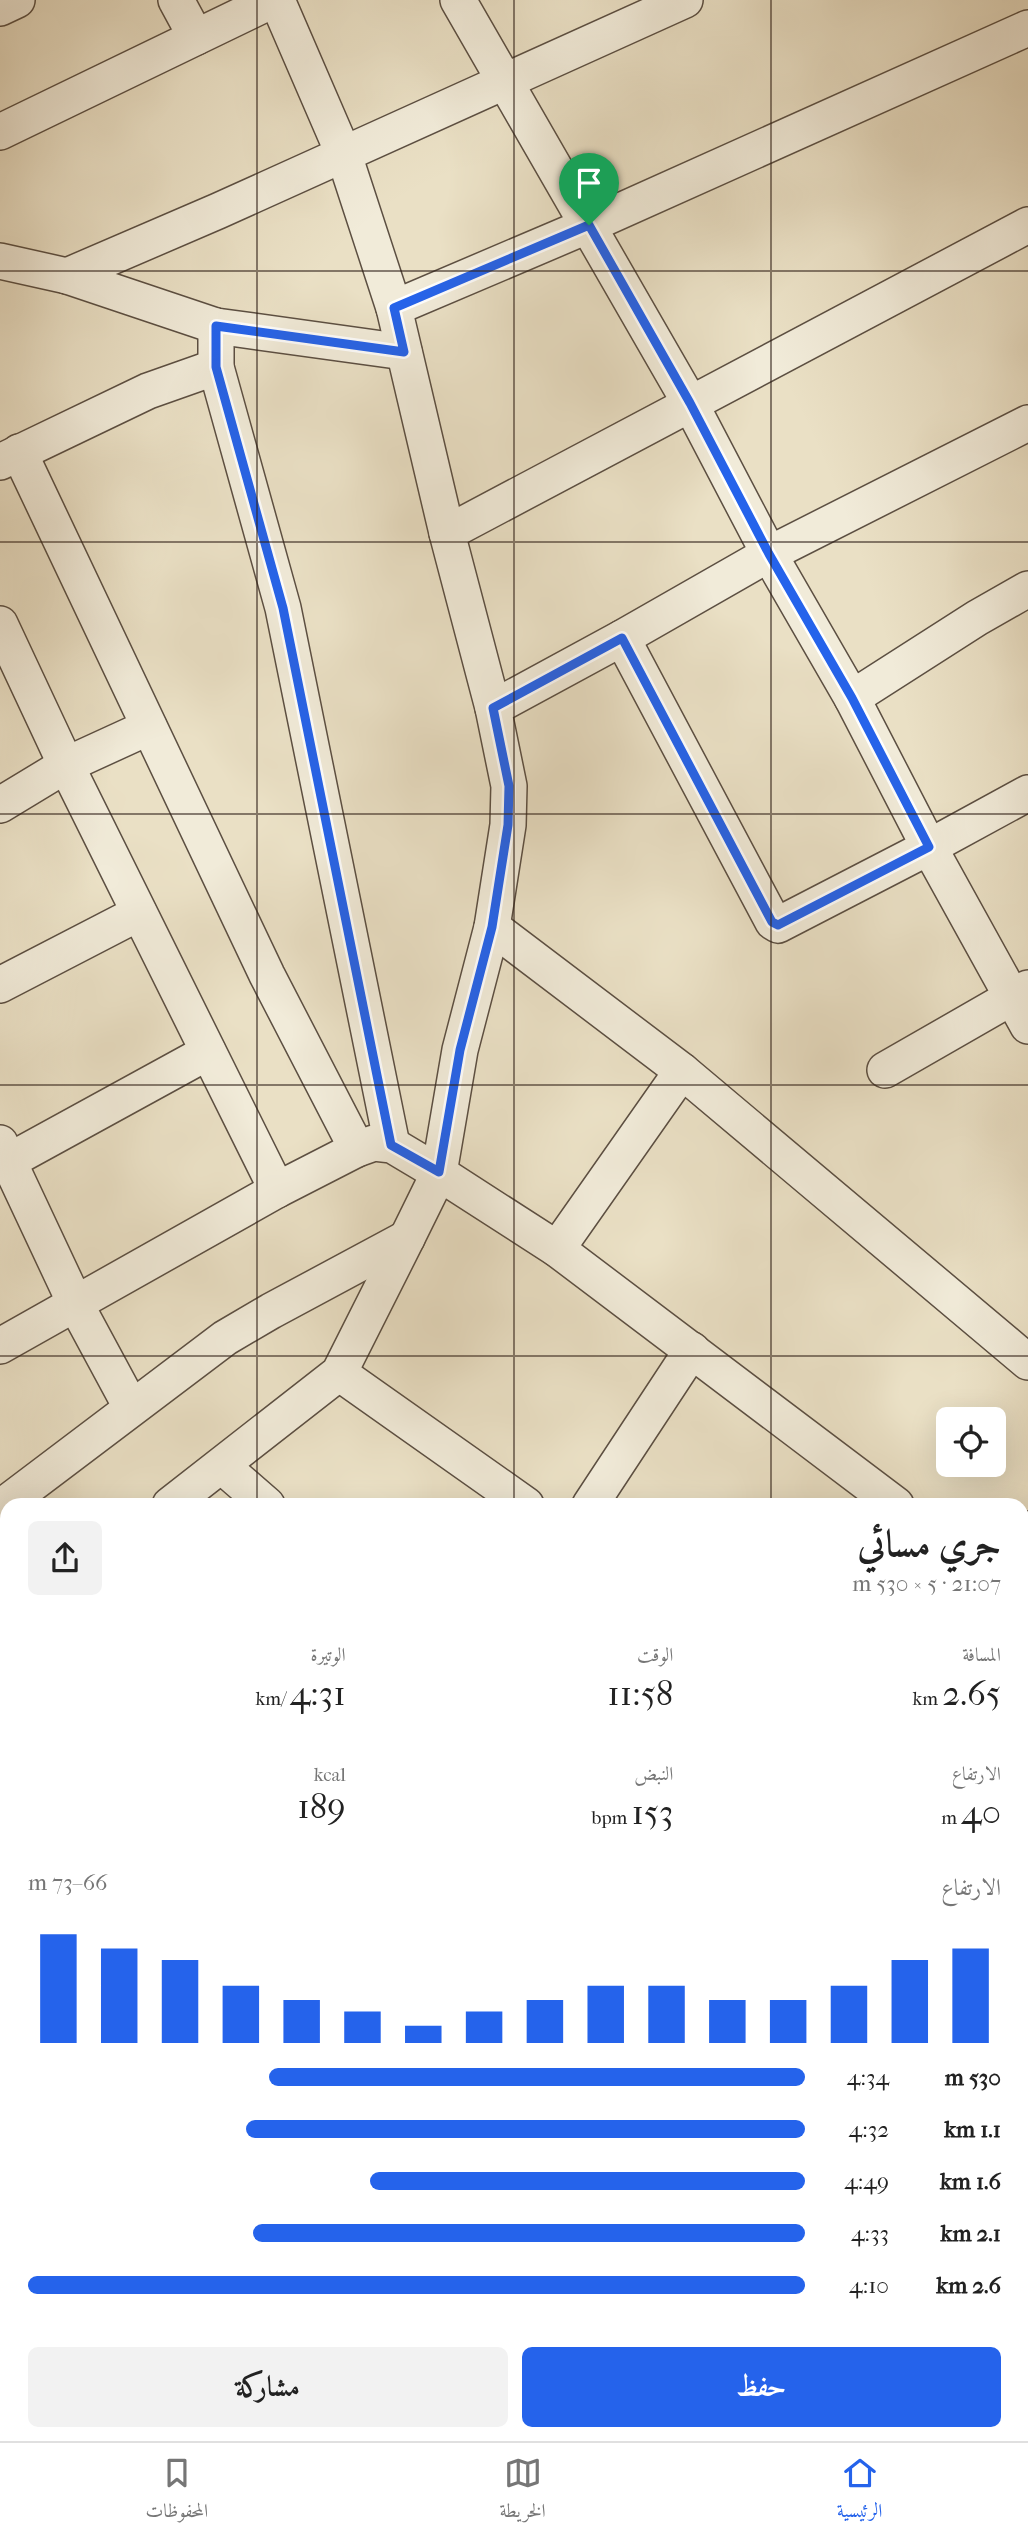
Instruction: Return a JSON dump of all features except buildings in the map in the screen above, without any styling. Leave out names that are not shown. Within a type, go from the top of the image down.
[{"type":"street","points":[[0,8],[17,0]]},
{"type":"street","points":[[176,0],[196,37]]},
{"type":"street","points":[[0,132],[275,0],[344,155],[394,308],[447,533],[493,708],[509,786],[508,825],[492,927],[460,1050],[439,1172],[339,1373],[179,1498]]},
{"type":"street","points":[[458,0],[690,403],[769,554],[852,698],[929,847],[1023,1003],[885,1070]]},
{"type":"street","points":[[67,276],[344,155],[685,0]]},
{"type":"street","points":[[394,308],[589,225],[1028,28]]},
{"type":"street","points":[[447,533],[1028,225]]},
{"type":"street","points":[[0,261],[67,276],[216,326],[404,352]]},
{"type":"street","points":[[216,326],[216,367],[283,608],[391,1145]]},
{"type":"street","points":[[216,367],[148,391],[10,457],[78,572],[267,975],[357,1149]]},
{"type":"street","points":[[493,708],[769,554],[1028,423]]},
{"type":"street","points":[[852,698],[977,618],[1028,589]]},
{"type":"street","points":[[0,626],[276,1190]]},
{"type":"street","points":[[622,638],[772,922],[778,925],[1028,793]]},
{"type":"street","points":[[0,805],[66,765],[149,727]]},
{"type":"street","points":[[0,985],[139,913]]},
{"type":"street","points":[[492,927],[682,1071],[1028,1362]]},
{"type":"street","points":[[131,1407],[76,1305],[3,1157],[208,1052]]},
{"type":"street","points":[[557,1249],[682,1071]]},
{"type":"street","points":[[0,1346],[276,1190],[357,1149],[373,1143],[391,1145],[439,1172],[557,1249],[887,1498]]},
{"type":"street","points":[[13,1498],[225,1338],[407,1238]]},
{"type":"street","points":[[595,1498],[692,1350]]},
{"type":"street","points":[[339,1373],[516,1498]]},
{"type":"street","points":[[222,1466],[259,1498]]},
{"type":"route","points":[[589,225],[690,403],[769,554],[852,698],[929,847],[778,925],[772,922],[622,638],[493,708],[509,786],[508,825],[492,927],[460,1050],[439,1172],[391,1145],[283,608],[216,367],[216,326],[404,352],[394,308],[589,225]]}]
